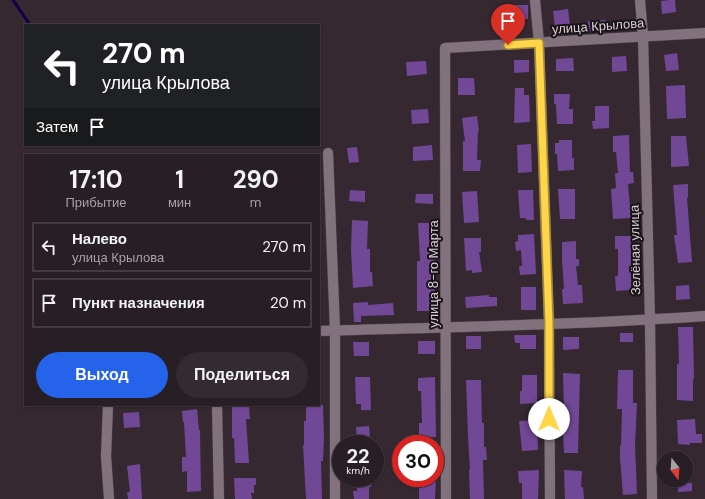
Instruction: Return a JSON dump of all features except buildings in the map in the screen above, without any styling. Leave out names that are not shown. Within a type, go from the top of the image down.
[{"type":"street","points":[[535,0],[539,43],[549,323],[550,499]]},
{"type":"street","name":"Зелёная улица","points":[[640,0],[643,36],[650,320],[652,499]]},
{"type":"street","name":"улица Крылова","points":[[445,48],[705,33]]},
{"type":"street","name":"улица 8-го Марта","points":[[445,48],[446,499]]},
{"type":"street","points":[[328,153],[335,330],[335,499]]},
{"type":"street","points":[[320,331],[446,328],[650,320],[705,316]]},
{"type":"street","points":[[108,406],[106,456],[109,499]]},
{"type":"street","points":[[217,406],[219,499]]},
{"type":"waterway","points":[[13,0],[29,24]]},
{"type":"route","points":[[508,45],[539,43],[549,323],[549,419]]}]
